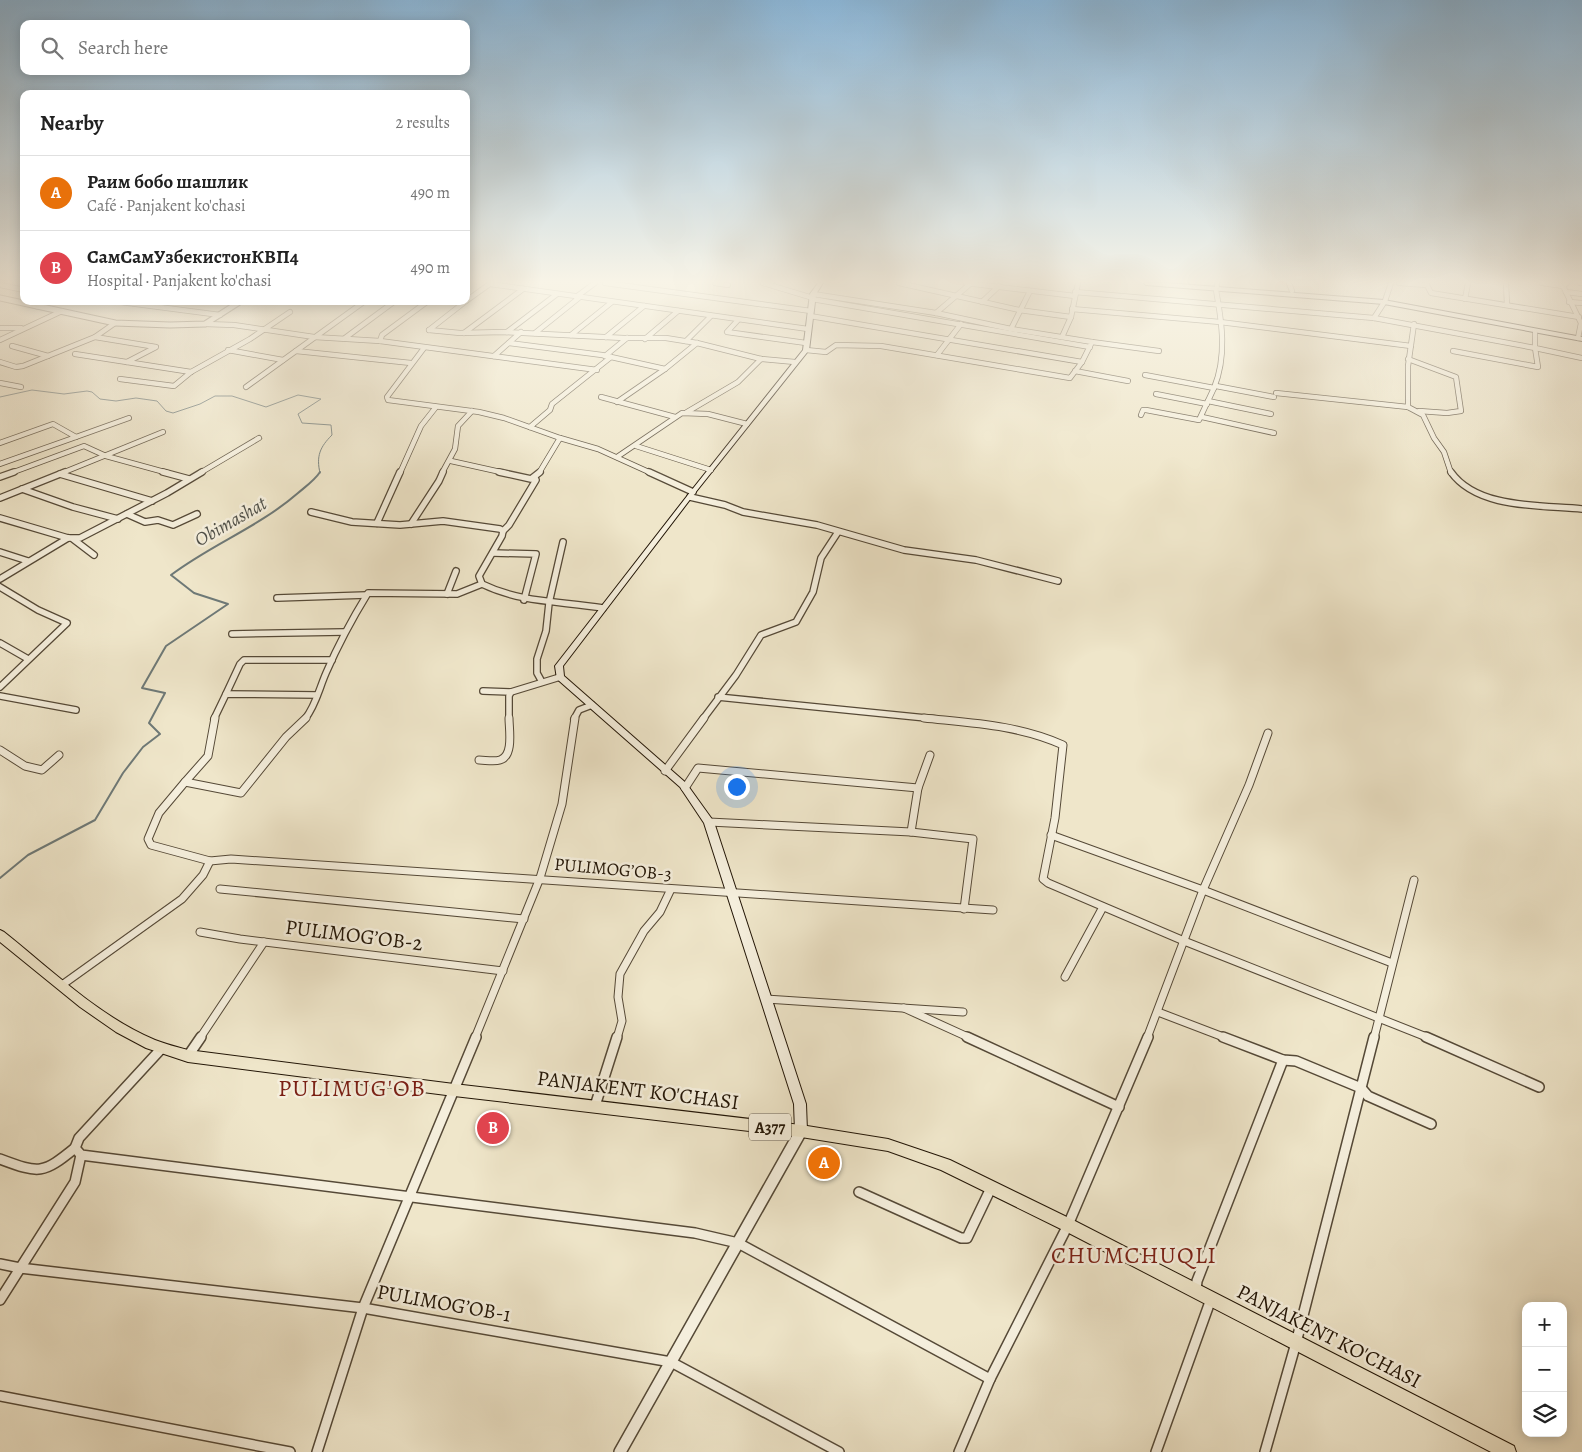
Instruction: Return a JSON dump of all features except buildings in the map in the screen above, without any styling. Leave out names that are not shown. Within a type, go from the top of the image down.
[{"type":"main road","points":[[801,1131],[800,1104],[709,822],[685,788],[560,677],[560,666],[803,351]]},
{"type":"main road","name":"PANJAKENT KO'CHASI","points":[[0,935],[121,1029],[161,1049],[188,1056],[801,1131],[888,1145],[945,1165],[1068,1225],[1508,1452]]},
{"type":"street","points":[[29,351],[48,356]]},
{"type":"street","points":[[0,362],[16,367],[23,366],[61,351]]},
{"type":"street","points":[[127,362],[149,351]]},
{"type":"street","points":[[120,380],[172,386],[227,351]]},
{"type":"street","points":[[232,351],[284,360]]},
{"type":"street","points":[[246,387],[295,351]]},
{"type":"street","points":[[303,351],[411,363]]},
{"type":"street","points":[[422,351],[386,399],[494,415],[560,438],[598,448],[692,494],[743,512],[817,525],[904,550],[976,560],[1058,581]]},
{"type":"street","points":[[448,351],[597,370]]},
{"type":"street","points":[[494,356],[501,351]]},
{"type":"street","points":[[563,351],[611,357],[665,369]]},
{"type":"street","points":[[605,356],[611,351]]},
{"type":"street","points":[[616,402],[665,369],[687,351]]},
{"type":"street","points":[[728,351],[761,359],[795,362]]},
{"type":"street","points":[[910,351],[1070,378],[1088,351]]},
{"type":"street","points":[[936,355],[940,351]]},
{"type":"street","points":[[1015,351],[1082,362]]},
{"type":"street","points":[[1202,417],[1222,369],[1221,351]]},
{"type":"street","points":[[1408,407],[1406,381],[1410,351]]},
{"type":"street","points":[[1457,351],[1538,367],[1535,351]]},
{"type":"street","points":[[1548,351],[1582,358]]},
{"type":"street","points":[[75,354],[191,372]]},
{"type":"street","points":[[530,427],[550,410],[552,404],[611,357]]},
{"type":"street","points":[[618,457],[636,446],[674,417],[719,397],[756,366],[761,359]]},
{"type":"street","points":[[1408,359],[1456,377],[1461,410],[1447,413],[1418,411]]},
{"type":"street","points":[[1076,371],[1128,381]]},
{"type":"street","points":[[1145,374],[1215,387],[1275,395],[1408,407],[1423,414],[1434,438],[1444,452],[1450,471],[1457,481],[1494,501],[1582,509]]},
{"type":"street","points":[[0,383],[21,387]]},
{"type":"street","points":[[1156,394],[1272,414]]},
{"type":"street","points":[[601,397],[674,417]]},
{"type":"street","points":[[377,523],[421,426],[436,407]]},
{"type":"street","points":[[1141,415],[1143,410],[1146,410],[1196,420],[1202,417],[1274,433]]},
{"type":"street","points":[[411,524],[439,481],[441,473],[457,444],[456,432],[458,425],[472,411]]},
{"type":"street","points":[[686,412],[708,414],[747,424]]},
{"type":"street","points":[[0,464],[129,418]]},
{"type":"street","points":[[0,443],[53,424],[76,437]]},
{"type":"street","points":[[0,498],[163,432]]},
{"type":"street","points":[[0,579],[28,561],[70,539],[80,538],[152,501],[259,438]]},
{"type":"street","points":[[560,438],[509,525],[503,531],[493,553],[479,576],[482,584],[501,593],[524,600],[603,608]]},
{"type":"street","points":[[0,477],[84,446],[106,456],[189,479]]},
{"type":"street","points":[[636,446],[711,470]]},
{"type":"street","points":[[451,461],[518,477],[535,478]]},
{"type":"street","points":[[60,474],[152,501]]},
{"type":"street","points":[[22,489],[73,507],[118,519]]},
{"type":"street","points":[[311,512],[352,522],[411,524],[443,522],[503,531]]},
{"type":"street","points":[[127,514],[145,522],[158,520],[173,525],[197,514]]},
{"type":"street","points":[[0,518],[70,539],[94,555]]},
{"type":"street","points":[[665,770],[741,667],[761,635],[796,622],[813,592],[821,558],[838,532]]},
{"type":"street","points":[[542,682],[537,673],[537,659],[546,631],[563,542]]},
{"type":"street","points":[[0,552],[28,561]]},
{"type":"street","points":[[493,553],[536,554],[524,600]]},
{"type":"street","points":[[447,594],[456,571]]},
{"type":"street","points":[[277,598],[366,595],[370,593],[447,594],[466,592],[482,584]]},
{"type":"street","points":[[0,587],[38,610],[68,622],[0,686]]},
{"type":"street","points":[[185,782],[242,793],[286,737],[306,718],[318,695],[344,632],[366,595]]},
{"type":"street","points":[[232,634],[344,632]]},
{"type":"street","points":[[0,643],[28,659]]},
{"type":"street","name":"PULIMOG’OB-3","points":[[332,660],[244,660],[240,664],[214,720],[208,756],[159,813],[148,839],[151,845],[210,861],[231,860],[540,878],[732,894],[993,910]]},
{"type":"street","points":[[483,691],[511,692],[560,677]]},
{"type":"street","points":[[479,760],[501,760],[509,750],[508,724],[509,696],[511,692]]},
{"type":"street","points":[[226,694],[318,695]]},
{"type":"street","points":[[0,696],[76,710]]},
{"type":"street","points":[[718,697],[996,725],[1041,736],[1063,746],[1044,879],[1048,883],[1184,941],[1452,1047],[1539,1088]]},
{"type":"street","points":[[317,1452],[363,1308],[504,971],[540,878],[562,804],[575,715],[579,710],[592,704]]},
{"type":"street","points":[[959,1452],[990,1379],[1068,1225],[1119,1107],[1158,1012],[1203,890],[1249,785],[1268,733]]},
{"type":"street","points":[[0,750],[25,766],[42,770],[59,755]]},
{"type":"street","points":[[911,832],[918,788],[930,755]]},
{"type":"street","points":[[685,788],[698,768],[918,788]]},
{"type":"street","points":[[709,822],[911,832],[973,839],[964,909]]},
{"type":"street","points":[[1051,835],[1203,890],[1392,963]]},
{"type":"street","points":[[62,985],[182,899],[203,875],[210,861]]},
{"type":"street","points":[[1265,1452],[1296,1343],[1377,1018],[1414,880]]},
{"type":"street","points":[[220,889],[524,919]]},
{"type":"street","points":[[595,1106],[622,1021],[618,997],[620,974],[644,931],[660,912],[671,889]]},
{"type":"street","points":[[1065,977],[1102,906]]},
{"type":"street","name":"PULIMOG’OB-2","points":[[200,932],[264,942],[504,971]]},
{"type":"street","points":[[188,1056],[264,942]]},
{"type":"street","points":[[766,999],[963,1012]]},
{"type":"street","points":[[904,1008],[1119,1107]]},
{"type":"street","points":[[1158,1012],[1283,1060],[1296,1061],[1360,1088],[1368,1096],[1431,1124]]},
{"type":"street","points":[[0,1300],[75,1182],[79,1138],[161,1049]]},
{"type":"street","points":[[1196,1291],[1197,1281],[1283,1060]]},
{"type":"street","points":[[620,1452],[801,1131]]},
{"type":"street","points":[[0,1159],[19,1166],[44,1170],[78,1151],[408,1198],[694,1233],[738,1243],[990,1379]]},
{"type":"street","points":[[859,1192],[961,1238],[967,1238],[991,1188]]},
{"type":"street","name":"PULIMOG’OB-1","points":[[0,1264],[20,1268],[363,1308],[671,1362],[838,1452]]},
{"type":"street","points":[[1156,1452],[1211,1299]]},
{"type":"street","points":[[0,1396],[290,1452]]},
{"type":"waterway","name":"Obimashat","points":[[0,397],[32,390],[64,394],[87,391],[92,392],[100,399],[116,401],[136,398],[157,401],[166,411],[173,413],[200,404],[215,396],[232,396],[266,407],[298,395],[321,399],[298,414],[302,423],[331,425],[332,435],[320,452],[318,462],[320,472]]},
{"type":"waterway","name":"Obimashat","points":[[0,878],[28,855],[95,820],[123,773],[143,747],[160,734],[149,723],[165,693],[142,688],[166,646],[228,604],[194,593],[171,575],[283,505],[307,486],[320,472]]},
{"type":"place","name":"СамСамУзбекистонКВП4","points":[[493,1128]]},
{"type":"place","name":"Раим бобо шашлик","points":[[824,1163]]},
{"type":"district","name":"PULIMUG'OB","points":[[352,1088]]},
{"type":"district","name":"CHUMCHUQLI","points":[[1134,1255]]}]
